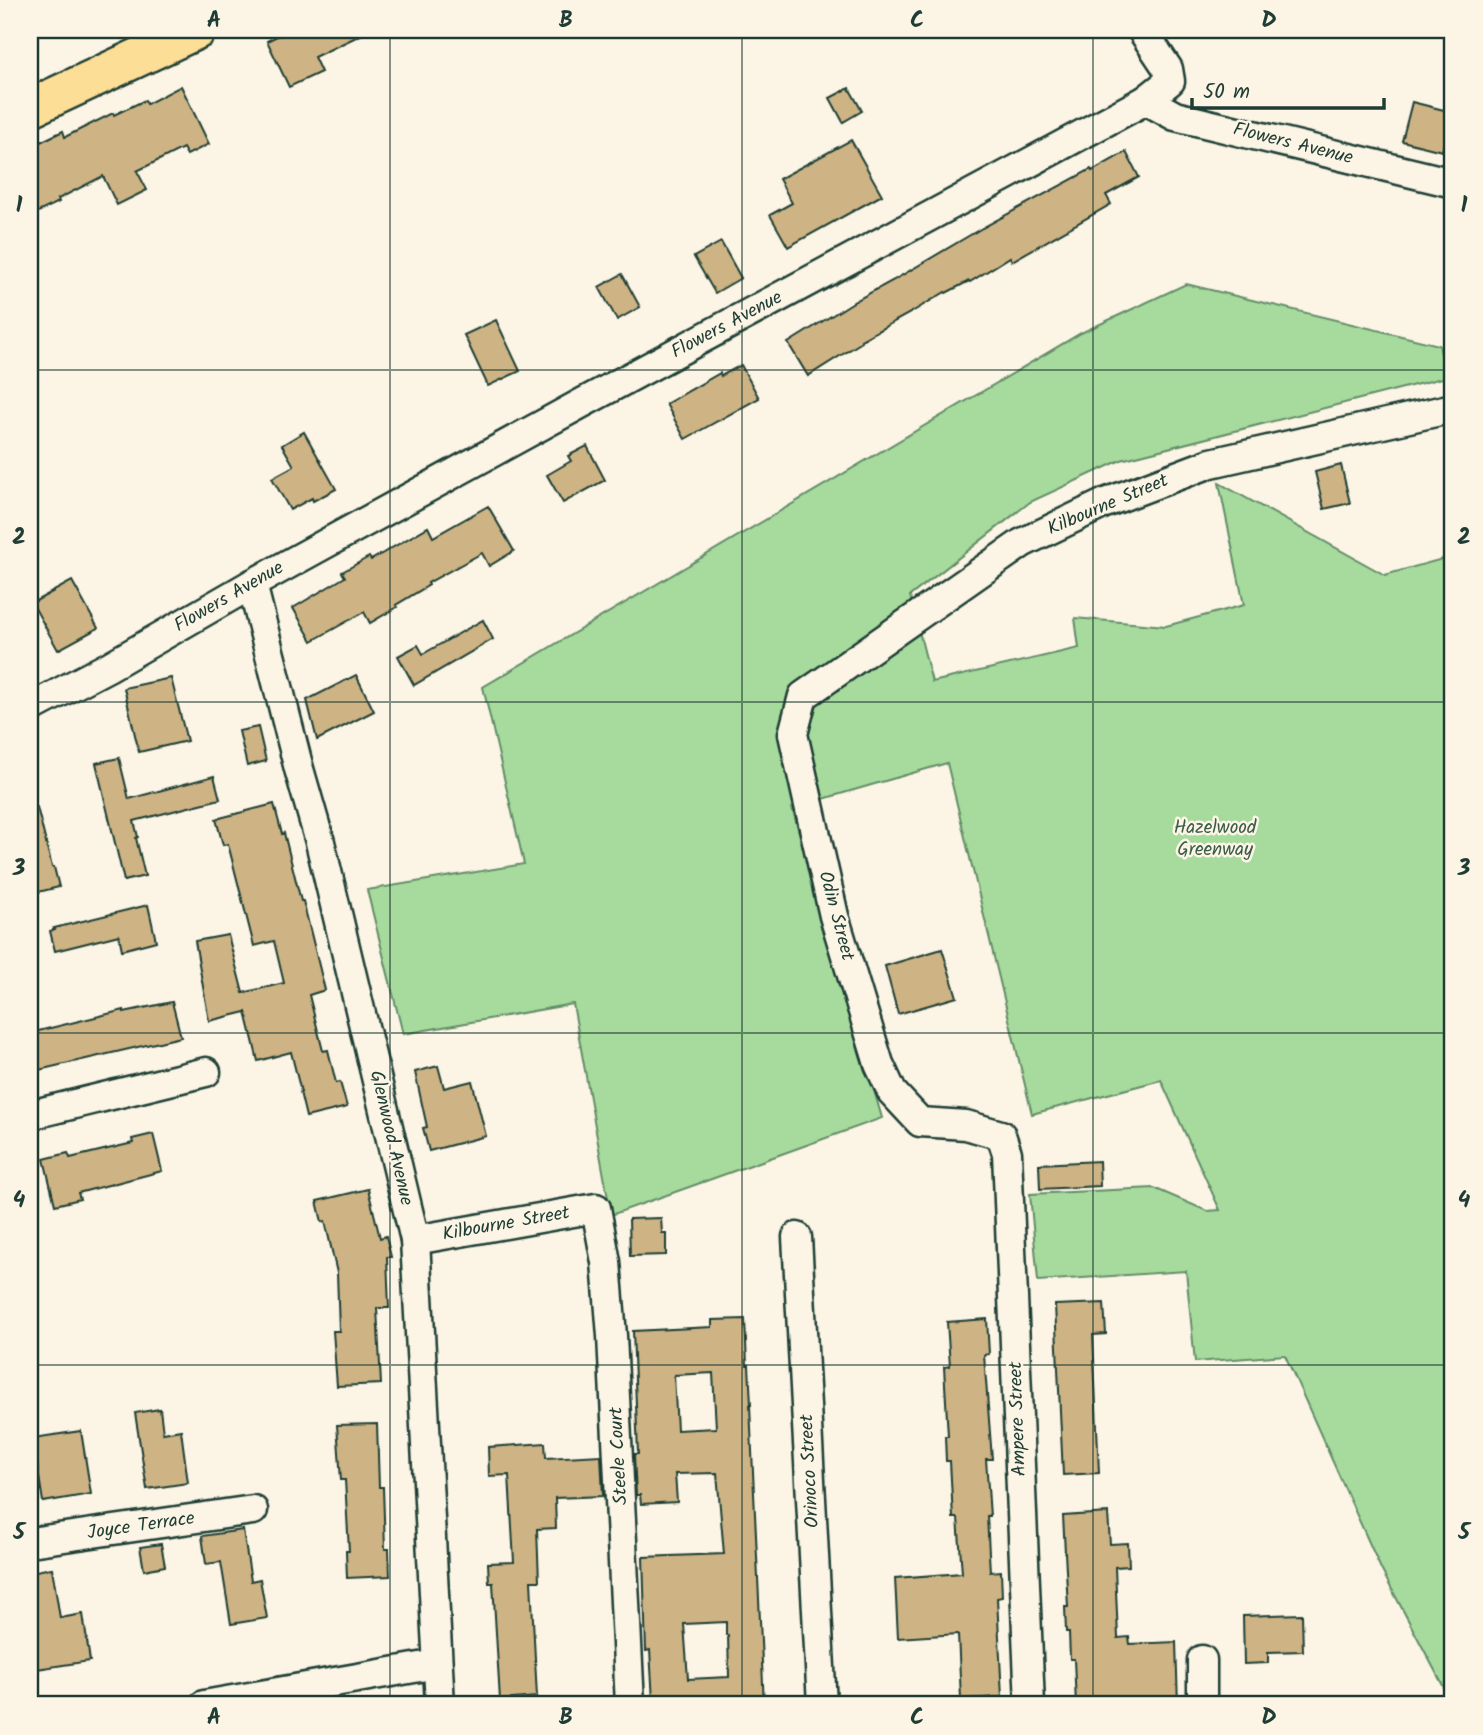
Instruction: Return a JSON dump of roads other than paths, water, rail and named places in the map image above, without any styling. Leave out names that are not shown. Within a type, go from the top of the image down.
[{"type":"main road","points":[[30,108],[197,30]]},
{"type":"street","points":[[1142,30],[1168,69],[1170,81],[1146,100]]},
{"type":"street","name":"Flowers Avenue","points":[[30,708],[584,402],[1146,100],[1175,116],[1453,183]]},
{"type":"street","name":"Kilbourne Street","points":[[803,696],[1022,543],[1105,503],[1211,463],[1453,408]]},
{"type":"street","name":"Glenwood Avenue","points":[[252,584],[324,855],[415,1240],[440,1705]]},
{"type":"street","name":"Odin Street","points":[[803,696],[793,734],[834,916],[879,1064],[891,1092],[920,1122],[966,1125],[1000,1135]]},
{"type":"street","points":[[30,1115],[206,1072]]},
{"type":"street","name":"Ampere Street","points":[[1000,1135],[1007,1153],[1030,1705]]},
{"type":"street","name":"Kilbourne Street","points":[[415,1240],[596,1208]]},
{"type":"street","name":"Steele Court","points":[[596,1208],[606,1262],[613,1349],[631,1705]]},
{"type":"street","name":"Orinoco Street","points":[[797,1237],[822,1705]]},
{"type":"street","name":"Joyce Terrace","points":[[30,1542],[253,1510]]},
{"type":"street","points":[[1202,1660],[1202,1705]]},
{"type":"street","points":[[204,1705],[437,1664]]},
{"type":"park label","name":"Hazelwood Greenway","points":[[1215,839]]}]
